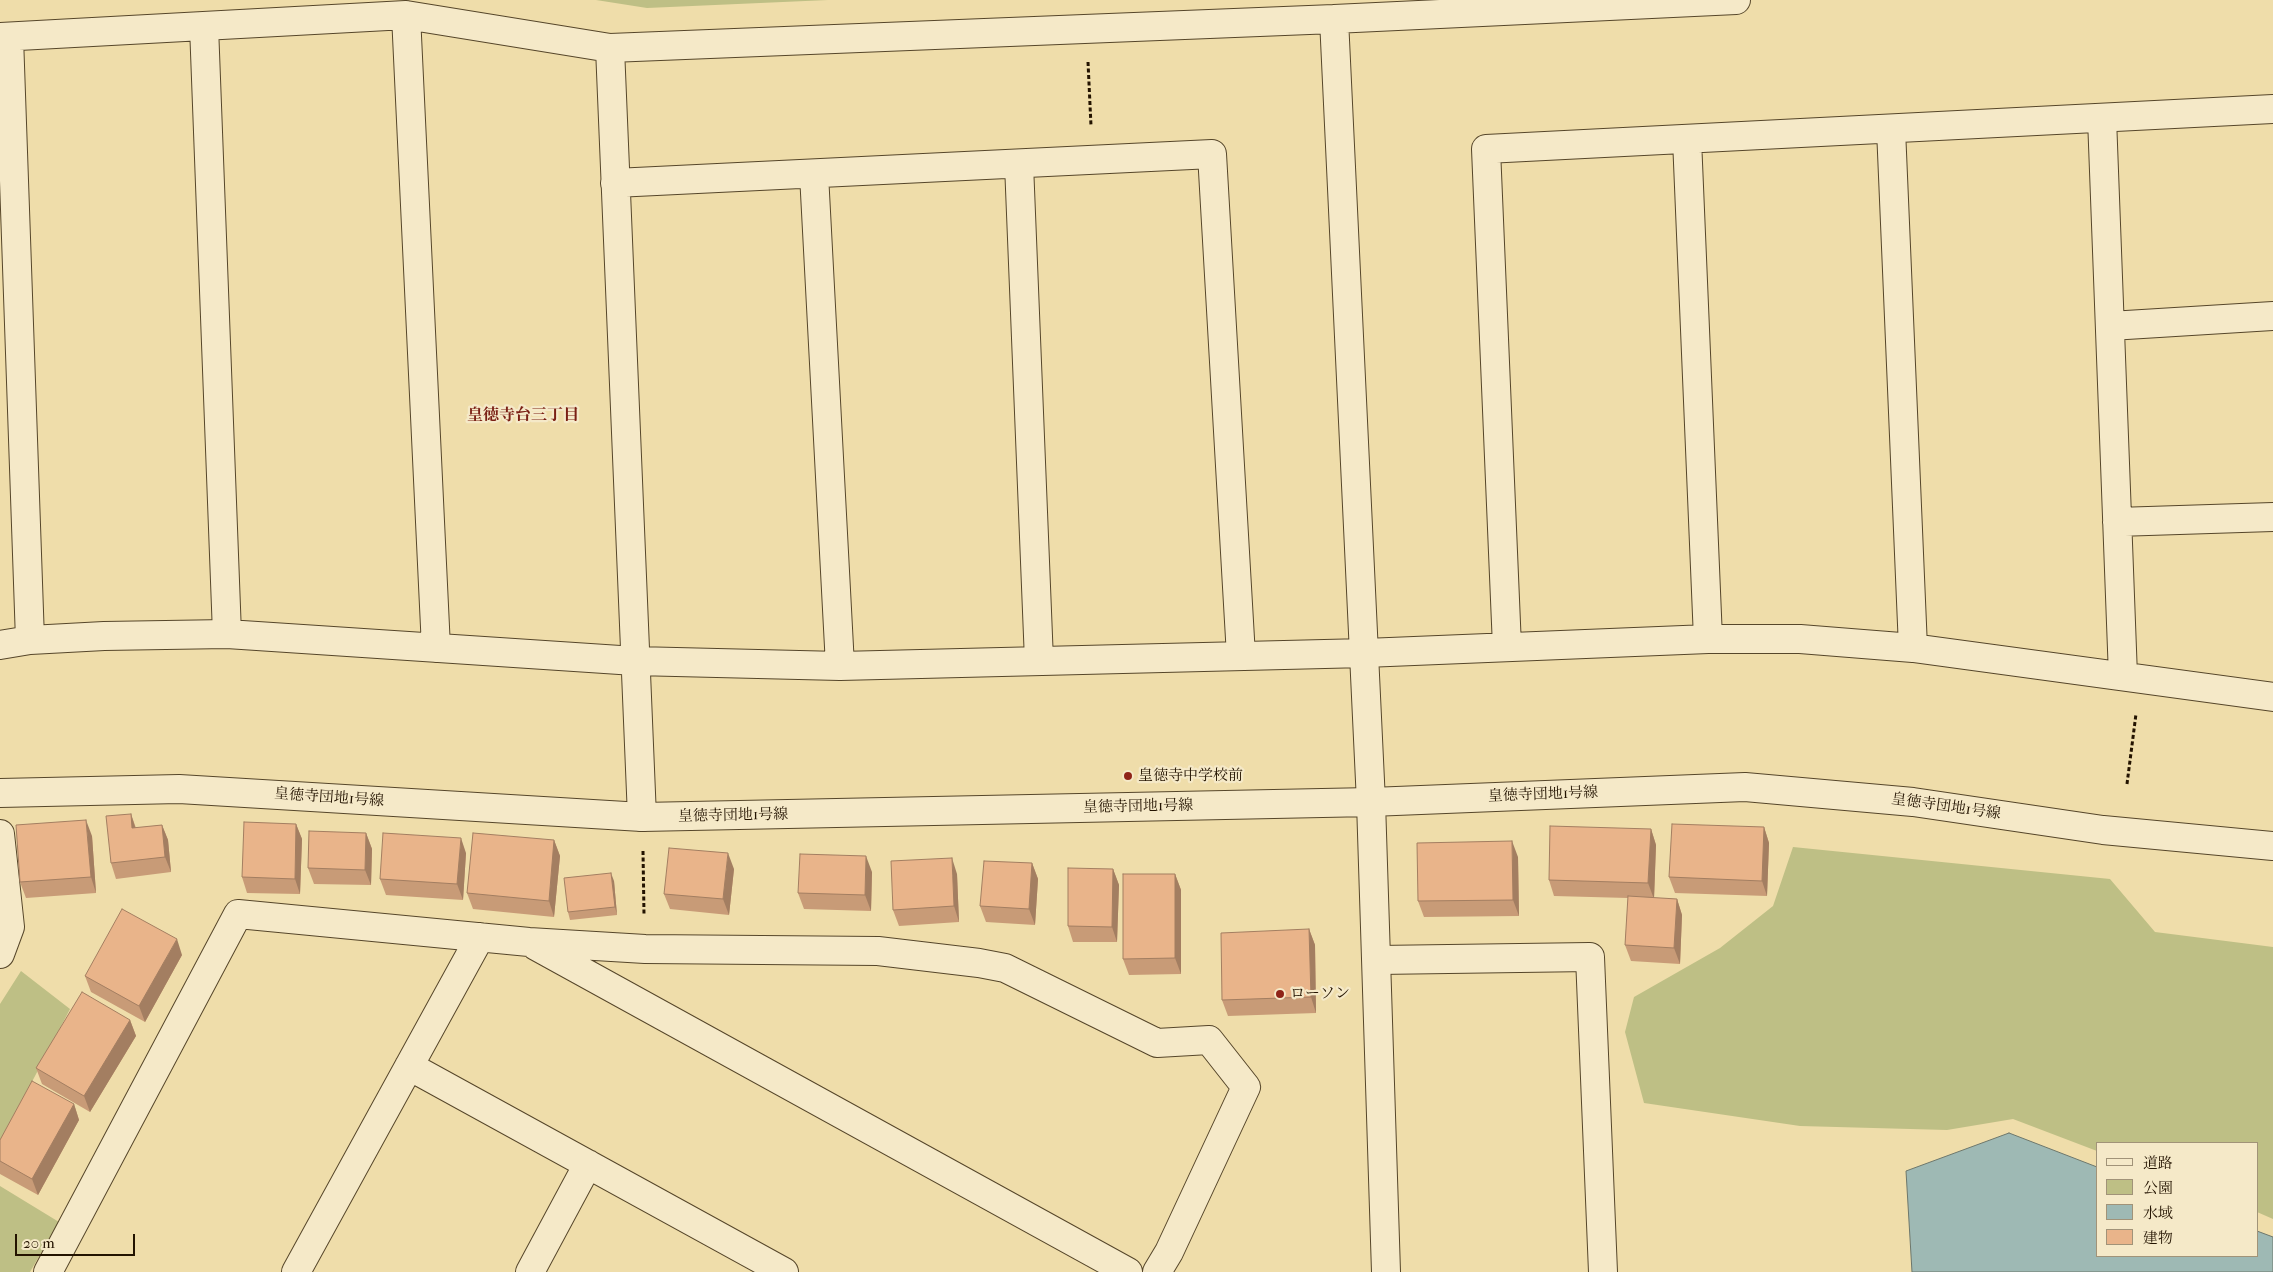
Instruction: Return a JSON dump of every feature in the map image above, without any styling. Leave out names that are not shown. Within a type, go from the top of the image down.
[{"type":"street","points":[[30,640],[4,37],[406,15],[610,48],[1334,20],[1736,0]]},
{"type":"street","points":[[406,15],[436,648]]},
{"type":"street","points":[[1334,20],[1378,960],[1386,1272]]},
{"type":"street","points":[[204,26],[227,634]]},
{"type":"street","points":[[610,48],[642,818]]},
{"type":"street","points":[[1507,647],[1486,149],[2273,109]]},
{"type":"street","points":[[2102,118],[2117,522],[2132,677]]},
{"type":"street","points":[[1891,129],[1913,648]]},
{"type":"street","points":[[1687,139],[1708,639]]},
{"type":"street","points":[[615,183],[1212,154],[1242,656]]},
{"type":"street","points":[[1018,164],[1039,661]]},
{"type":"street","points":[[814,174],[840,666]]},
{"type":"street","points":[[2110,326],[2273,316]]},
{"type":"street","points":[[2117,522],[2273,517]]},
{"type":"street","points":[[0,645],[30,640],[227,634],[635,660],[840,666],[1364,653],[1708,639],[1800,639],[1913,648],[2273,696]]},
{"type":"street","name":"皇徳寺団地1号線","points":[[0,793],[179,789],[642,818],[1371,802],[1745,787],[1913,802],[2103,830],[2273,846]]},
{"type":"street","points":[[0,834],[10,927],[0,954]]},
{"type":"street","points":[[48,1272],[238,914],[529,942],[645,949],[878,951],[979,963],[1005,968],[1157,1044],[1209,1040],[1246,1087],[1169,1252],[1157,1272]]},
{"type":"street","points":[[296,1272],[480,937]]},
{"type":"street","points":[[529,942],[1128,1272]]},
{"type":"street","points":[[1378,960],[1590,957],[1603,1272]]},
{"type":"street","points":[[409,1066],[782,1272]]},
{"type":"street","points":[[530,1272],[588,1164]]},
{"type":"path","points":[[1087,29],[1092,161]]},
{"type":"path","points":[[2127,784],[2132,677]]},
{"type":"path","points":[[642,850],[645,949]]},
{"type":"green space","points":[[596,0],[828,0],[647,8]]},
{"type":"green space","points":[[1793,847],[2110,879],[2155,932],[2273,947],[2273,1219],[2258,1212],[2258,1142],[2096,1142],[2096,1151],[2013,1119],[1947,1130],[1800,1126],[1644,1103],[1625,1032],[1634,997],[1720,948],[1773,906]]},
{"type":"green space","points":[[21,971],[70,1009],[0,1143],[0,1004]]},
{"type":"green space","points":[[0,1186],[59,1222],[30,1272],[0,1272]]},
{"type":"water","points":[[2009,1133],[2096,1167],[2096,1257],[2258,1257],[2258,1231],[2273,1237],[2273,1272],[1912,1272],[1906,1171]]},
{"type":"building","points":[[131,814],[132,828],[162,825],[165,857],[111,863],[106,816]]},
{"type":"building","points":[[86,820],[91,877],[20,882],[16,825]]},
{"type":"building","points":[[244,822],[296,824],[295,879],[242,877]]},
{"type":"building","points":[[1672,824],[1764,827],[1762,881],[1669,877]]},
{"type":"building","points":[[1550,826],[1651,829],[1648,883],[1549,880]]},
{"type":"building","points":[[309,831],[366,833],[365,870],[308,868]]},
{"type":"building","points":[[383,833],[461,838],[457,884],[380,879]]},
{"type":"building","points":[[473,833],[554,840],[549,901],[467,893]]},
{"type":"building","points":[[1512,841],[1513,900],[1418,901],[1417,843]]},
{"type":"building","points":[[669,848],[728,853],[723,899],[664,894]]},
{"type":"building","points":[[800,854],[866,856],[865,895],[798,893]]},
{"type":"building","points":[[952,858],[954,906],[893,910],[891,861]]},
{"type":"building","points":[[984,861],[1032,863],[1029,909],[980,906]]},
{"type":"building","points":[[1068,868],[1113,869],[1112,927],[1068,926]]},
{"type":"building","points":[[611,873],[615,907],[568,912],[564,878]]},
{"type":"building","points":[[1123,874],[1175,874],[1175,958],[1123,959]]},
{"type":"building","points":[[1628,896],[1677,899],[1674,948],[1625,945]]},
{"type":"building","points":[[122,909],[177,939],[139,1006],[85,976]]},
{"type":"building","points":[[1309,929],[1311,997],[1222,1000],[1221,933]]},
{"type":"building","points":[[82,992],[130,1020],[84,1096],[36,1068]]},
{"type":"building","points":[[32,1081],[74,1104],[32,1179],[0,1161],[0,1140]]},
{"type":"place","name":"皇徳寺中学校前","points":[[1128,776]]},
{"type":"place","name":"ローソン","points":[[1280,994]]},
{"type":"district","name":"皇徳寺台三丁目","points":[[523,416]]}]
